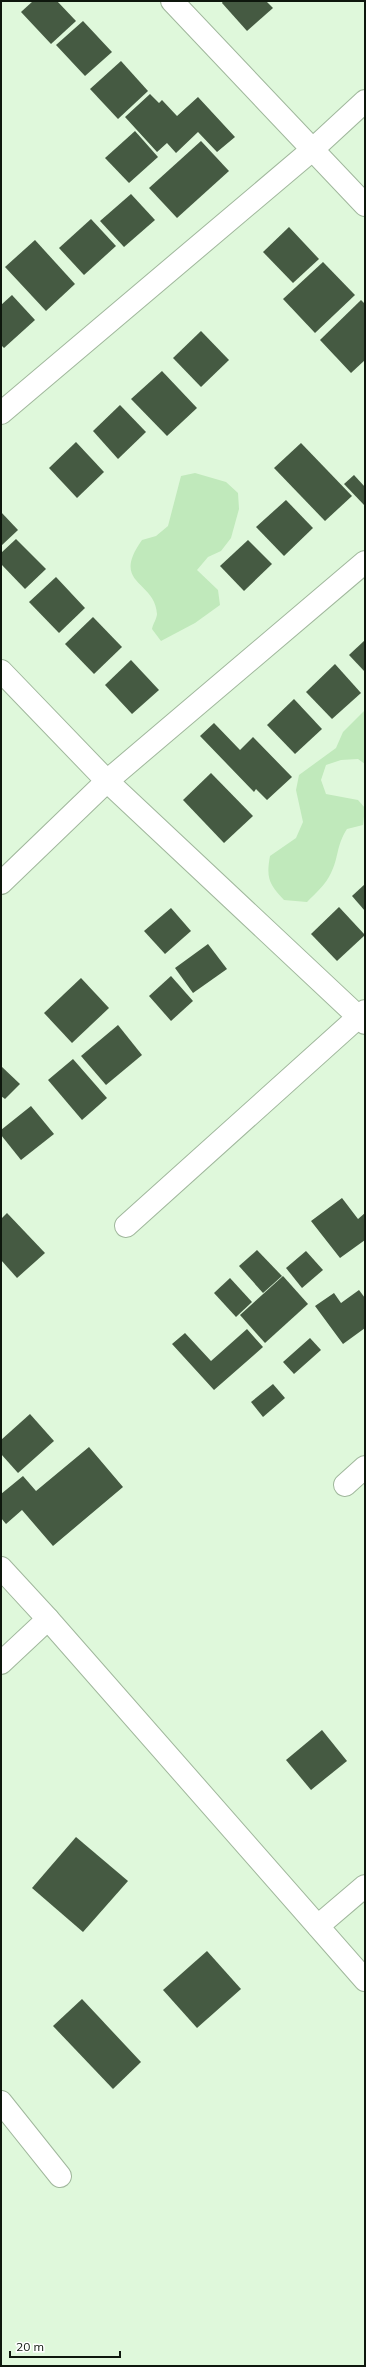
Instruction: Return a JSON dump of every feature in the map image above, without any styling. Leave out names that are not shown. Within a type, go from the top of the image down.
[{"type":"street","points":[[172,1],[365,205]]},
{"type":"street","points":[[1,412],[312,150],[365,101]]},
{"type":"street","points":[[1,883],[107,781],[365,562]]},
{"type":"street","points":[[1,671],[107,781],[363,1017],[126,1226]]},
{"type":"street","points":[[345,1485],[365,1467]]},
{"type":"street","points":[[1,1568],[48,1618],[365,1980]]},
{"type":"street","points":[[1,1663],[48,1618]]},
{"type":"street","points":[[318,1926],[365,1886]]},
{"type":"street","points":[[1,2102],[60,2176]]},
{"type":"green space","points":[[195,473],[226,482],[238,493],[239,509],[231,538],[221,551],[208,557],[197,570],[218,590],[220,605],[195,623],[161,641],[152,629],[157,614],[154,603],[149,594],[132,574],[131,566],[133,555],[142,540],[156,536],[168,526],[181,476]]},
{"type":"green space","points":[[365,710],[365,764],[358,759],[341,760],[326,765],[321,780],[326,794],[358,800],[365,808],[363,825],[347,829],[343,835],[334,867],[329,877],[307,902],[284,900],[272,885],[268,870],[270,856],[296,838],[303,822],[296,790],[299,775],[336,748],[343,732]]},
{"type":"building","points":[[33,1],[57,1],[76,21],[51,44],[21,12]]},
{"type":"building","points":[[223,1],[266,1],[273,8],[247,31],[222,3]]},
{"type":"building","points":[[83,21],[112,52],[85,76],[56,45]]},
{"type":"building","points":[[121,61],[148,91],[118,119],[90,89]]},
{"type":"building","points":[[150,94],[159,103],[162,100],[177,116],[198,97],[235,137],[217,152],[198,132],[176,153],[167,143],[157,152],[125,117]]},
{"type":"building","points":[[135,131],[158,157],[129,183],[105,158]]},
{"type":"building","points":[[201,141],[229,171],[177,218],[149,188]]},
{"type":"building","points":[[131,194],[155,220],[124,247],[100,221]]},
{"type":"building","points":[[91,219],[116,246],[84,275],[59,248]]},
{"type":"building","points":[[289,227],[319,259],[293,283],[263,252]]},
{"type":"building","points":[[35,240],[75,284],[46,311],[5,267]]},
{"type":"building","points":[[323,262],[355,295],[315,333],[283,299]]},
{"type":"building","points":[[12,295],[35,320],[4,348],[1,345],[1,305]]},
{"type":"building","points":[[361,300],[365,304],[365,360],[351,373],[320,340]]},
{"type":"building","points":[[201,331],[229,360],[201,387],[173,358]]},
{"type":"building","points":[[162,371],[197,408],[167,436],[131,399]]},
{"type":"building","points":[[120,405],[146,432],[118,459],[93,431]]},
{"type":"building","points":[[76,442],[104,472],[77,498],[49,468]]},
{"type":"building","points":[[301,443],[352,496],[325,521],[274,468]]},
{"type":"building","points":[[354,475],[365,487],[365,506],[344,484]]},
{"type":"building","points":[[286,500],[313,528],[284,556],[256,527]]},
{"type":"building","points":[[1,512],[18,530],[1,546]]},
{"type":"building","points":[[16,539],[46,569],[25,589],[1,564],[1,553]]},
{"type":"building","points":[[248,540],[272,564],[244,591],[220,566]]},
{"type":"building","points":[[56,577],[85,608],[59,633],[29,602]]},
{"type":"building","points":[[93,617],[122,647],[94,674],[65,644]]},
{"type":"building","points":[[365,640],[365,672],[349,655]]},
{"type":"building","points":[[131,660],[159,690],[132,714],[105,685]]},
{"type":"building","points":[[335,664],[361,693],[332,719],[306,692]]},
{"type":"building","points":[[294,699],[322,729],[295,754],[267,725]]},
{"type":"building","points":[[214,723],[240,750],[253,737],[292,777],[267,800],[256,789],[254,792],[200,736]]},
{"type":"building","points":[[211,773],[253,816],[224,843],[183,800]]},
{"type":"building","points":[[365,884],[365,911],[352,896]]},
{"type":"building","points":[[339,907],[365,935],[337,961],[311,934]]},
{"type":"building","points":[[171,908],[191,931],[165,954],[144,931]]},
{"type":"building","points":[[208,944],[227,969],[193,993],[175,968]]},
{"type":"building","points":[[171,976],[193,1001],[171,1021],[149,996]]},
{"type":"building","points":[[81,978],[109,1008],[72,1043],[44,1013]]},
{"type":"building","points":[[118,1025],[142,1055],[106,1085],[81,1056]]},
{"type":"building","points":[[73,1059],[107,1098],[82,1120],[48,1080]]},
{"type":"building","points":[[1,1066],[20,1084],[5,1099],[1,1096]]},
{"type":"building","points":[[31,1106],[54,1134],[21,1160],[1,1135],[1,1130]]},
{"type":"building","points":[[342,1198],[358,1219],[365,1213],[365,1240],[340,1258],[311,1221]]},
{"type":"building","points":[[7,1213],[45,1253],[17,1278],[1,1260],[1,1219]]},
{"type":"building","points":[[257,1250],[282,1276],[263,1293],[239,1266]]},
{"type":"building","points":[[306,1251],[323,1270],[302,1288],[286,1268]]},
{"type":"building","points":[[283,1276],[308,1304],[265,1343],[240,1315]]},
{"type":"building","points":[[230,1278],[252,1302],[236,1317],[214,1293]]},
{"type":"building","points":[[359,1290],[365,1298],[365,1328],[343,1344],[315,1306],[334,1293],[341,1303]]},
{"type":"building","points":[[247,1329],[263,1347],[214,1390],[172,1344],[185,1333],[211,1361]]},
{"type":"building","points":[[310,1338],[321,1350],[294,1374],[283,1362]]},
{"type":"building","points":[[273,1384],[285,1398],[263,1417],[251,1402]]},
{"type":"building","points":[[30,1414],[54,1441],[18,1473],[1,1454],[1,1440]]},
{"type":"building","points":[[89,1447],[123,1487],[53,1546],[22,1510],[6,1524],[1,1518],[1,1494],[23,1476],[36,1491]]},
{"type":"building","points":[[322,1730],[347,1761],[311,1790],[286,1760]]},
{"type":"building","points":[[76,1837],[128,1881],[83,1932],[32,1888]]},
{"type":"building","points":[[207,1951],[241,1989],[197,2028],[163,1990]]},
{"type":"building","points":[[82,1999],[141,2062],[113,2089],[53,2026]]}]
